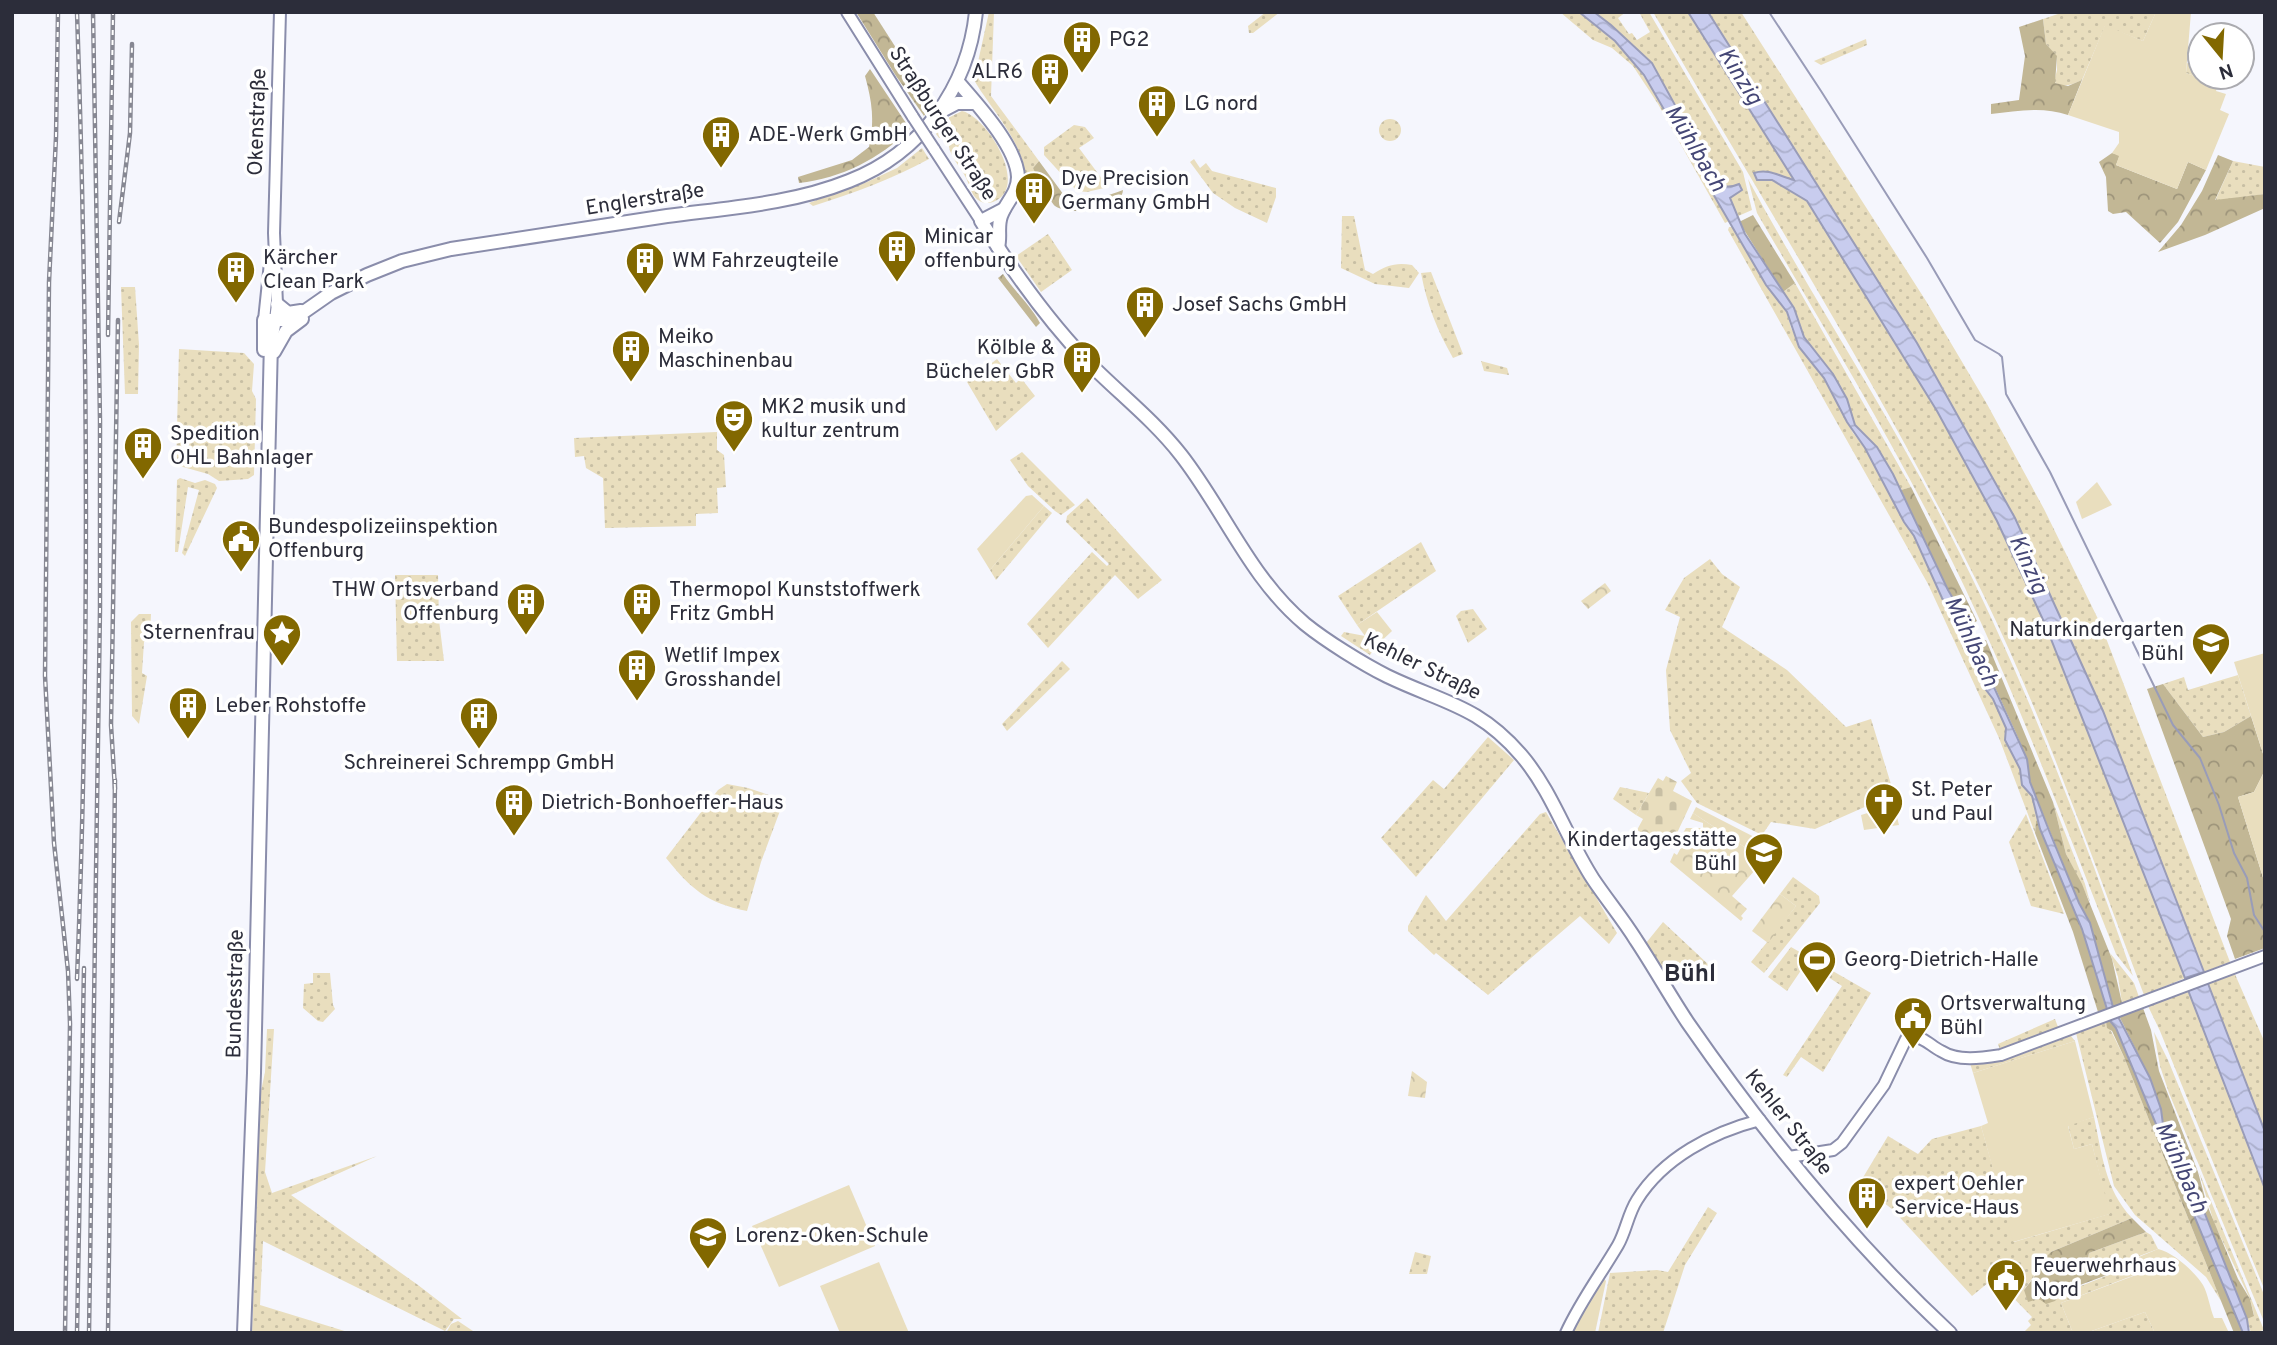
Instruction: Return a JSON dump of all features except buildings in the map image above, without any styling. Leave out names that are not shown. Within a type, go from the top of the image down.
[{"type":"main road","name":"Englerstraße","points":[[268,326],[298,317],[331,293],[367,275],[402,261],[451,248],[744,205],[824,190],[850,181],[875,169],[912,142],[939,112],[958,82],[971,45],[976,12]]},
{"type":"main road","points":[[958,82],[1015,161],[1018,177],[1016,189],[1004,209],[998,228],[998,247]]},
{"type":"main road","points":[[939,112],[957,103],[975,103]]},
{"type":"main road","points":[[981,221],[1004,209]]},
{"type":"main road","name":"Kehler Straße","points":[[981,221],[1026,290],[1062,334],[1180,453],[1262,577],[1305,624],[1387,676],[1441,697],[1479,716],[1505,737],[1524,758],[1592,877],[1637,941],[1686,1020],[1760,1121],[1854,1237],[1950,1333]]},
{"type":"main road","points":[[276,304],[288,313],[309,310]]},
{"type":"main road","name":"Englerstraße","points":[[271,359],[277,343],[286,331],[309,310]]},
{"type":"main road","points":[[268,326],[286,331]]},
{"type":"main road","name":"Okenstraße","points":[[265,656],[271,402],[268,326]]},
{"type":"main road","name":"Okenstraße","points":[[268,326],[271,402]]},
{"type":"main road","name":"Bundesstraße","points":[[244,1333],[265,656]]},
{"type":"street","name":"Okenstraße","points":[[268,326],[276,304],[274,233],[281,12]]},
{"type":"street","name":"Straßburger Straße","points":[[847,12],[981,221]]},
{"type":"street","name":"Okenstraße","points":[[268,326],[266,279],[274,233]]},
{"type":"street","points":[[1789,1157],[1833,1150],[1842,1143],[1877,1096],[1906,1039],[1912,1036],[1923,1038],[1942,1053],[1951,1056],[1985,1058],[2018,1049],[2265,956]]},
{"type":"street","points":[[1568,1328],[1620,1242],[1636,1202],[1652,1179],[1671,1162],[1715,1136],[1760,1121]]},
{"type":"green space","points":[[856,12],[873,12],[932,104],[924,116],[896,76]]},
{"type":"green space","points":[[989,12],[994,12],[991,96],[1039,161],[1033,168],[1050,201],[1039,204],[1018,201],[1024,186],[1025,171],[1020,154],[1003,122],[974,80]]},
{"type":"green space","points":[[1266,12],[1280,12],[1253,33],[1249,33],[1248,26]]},
{"type":"green space","points":[[1560,12],[1579,12],[1614,41],[1635,64],[1658,97],[1729,221],[1725,223],[1658,104],[1633,66],[1612,48],[1593,40]]},
{"type":"green space","points":[[1594,12],[1626,12],[1618,18],[1629,34],[1632,33],[1637,40],[1650,32],[1639,12],[1649,12],[1743,172],[1752,210],[1736,217],[1730,198],[1742,190],[1739,185],[1727,186],[1716,180],[1652,63]]},
{"type":"green space","points":[[1653,12],[1688,12],[1794,180],[1765,179],[1807,201],[1937,411],[1997,520],[2045,624],[2185,978],[2144,995],[2028,692],[1983,594],[1865,373]]},
{"type":"green space","points":[[1708,12],[1741,12],[1926,301],[1987,404],[2044,509],[2101,625],[2230,962],[2204,972],[2103,711],[2015,518],[1917,343]]},
{"type":"green space","points":[[2064,12],[2156,12],[2143,41],[2105,26],[2082,80],[2064,85],[2054,82],[2057,57],[2046,44],[2043,19]]},
{"type":"green space","points":[[2156,12],[2191,12],[2190,21],[2186,21],[2186,91],[2216,91],[2226,94],[2220,110],[2229,114],[2206,170],[2188,162],[2177,189],[2116,165],[2119,156],[2112,153],[2119,143],[2119,132],[2068,115],[2105,25],[2143,41]]},
{"type":"green space","points":[[2043,19],[2046,44],[2057,56],[2055,83],[2068,86],[2082,80],[2068,115],[2040,110],[1991,114],[1991,104],[2019,100],[2025,56],[2019,27]]},
{"type":"green space","points":[[1866,39],[1867,45],[1821,65],[1814,61]]},
{"type":"green space","points":[[870,69],[910,129],[873,158],[845,172],[799,183],[798,177],[852,160],[869,147],[872,111],[865,76]]},
{"type":"green space","points":[[962,111],[983,125],[1001,153],[1008,183],[1004,194],[993,202],[983,202],[976,198],[952,156],[946,138],[939,138],[936,134],[948,118]]},
{"type":"green space","points":[[1390,119],[1398,122],[1401,130],[1398,138],[1390,141],[1382,138],[1379,130],[1382,122]]},
{"type":"green space","points":[[1074,125],[1085,127],[1094,138],[1079,148],[1108,187],[1087,192],[1077,191],[1044,155],[1044,147]]},
{"type":"green space","points":[[922,148],[929,159],[915,166],[843,196],[813,206],[809,203],[897,168]]},
{"type":"green space","points":[[2112,153],[2120,155],[2116,165],[2177,189],[2188,162],[2206,170],[2178,222],[2160,243],[2126,212],[2113,214],[2108,211],[2106,177],[2099,162]]},
{"type":"green space","points":[[2218,155],[2233,161],[2215,200],[2265,194],[2265,208],[2205,235],[2158,252],[2181,225],[2202,191]]},
{"type":"green space","points":[[1194,159],[1200,168],[1206,163],[1212,171],[1276,188],[1276,197],[1267,223],[1235,208],[1213,193],[1190,162]]},
{"type":"green space","points":[[1039,161],[1066,198],[1088,200],[1123,190],[1114,203],[1105,207],[1083,211],[1062,209],[1055,206],[1033,168]]},
{"type":"green space","points":[[2233,161],[2265,167],[2265,194],[2215,201]]},
{"type":"green space","points":[[1748,179],[1925,485],[1975,584],[2048,750],[2133,976],[2116,954],[2015,700],[1954,564],[1873,412],[1757,213]]},
{"type":"green space","points":[[1753,215],[1795,283],[1783,292],[1739,222]]},
{"type":"green space","points":[[1342,216],[1354,216],[1365,270],[1373,274],[1392,265],[1412,265],[1419,273],[1409,288],[1375,284],[1341,268]]},
{"type":"green space","points":[[1732,227],[1766,285],[1787,312],[1791,328],[1824,378],[1853,433],[1865,448],[1914,536],[1942,598],[1956,616],[1957,627],[1966,639],[1967,648],[1983,686],[1993,699],[2006,728],[2005,740],[2020,769],[2022,785],[2032,796],[2038,819],[2035,833],[1999,738],[1928,584],[1728,230]]},
{"type":"green space","points":[[1048,234],[1072,270],[1041,292],[1016,256]]},
{"type":"green space","points":[[1431,272],[1463,354],[1453,358],[1437,327],[1426,296],[1421,273]]},
{"type":"green space","points":[[1003,274],[1036,316],[1040,323],[1036,327],[998,278]]},
{"type":"green space","points":[[1795,283],[1911,487],[1901,490],[1882,456],[1855,425],[1847,399],[1828,367],[1804,337],[1796,314],[1783,292]]},
{"type":"green space","points":[[121,287],[135,287],[139,345],[138,394],[125,394]]},
{"type":"green space","points":[[179,349],[244,353],[254,364],[254,475],[248,479],[219,481],[208,474],[176,465]]},
{"type":"green space","points":[[997,359],[1016,383],[1021,378],[1035,396],[996,431],[967,382]]},
{"type":"green space","points":[[1481,361],[1507,368],[1509,375],[1484,371]]},
{"type":"green space","points":[[717,432],[717,450],[724,455],[726,487],[717,488],[718,513],[696,514],[696,526],[605,528],[603,478],[586,468],[584,456],[575,457],[574,438]]},
{"type":"green space","points":[[1022,452],[1075,505],[1061,515],[1028,486],[1010,460]]},
{"type":"green space","points":[[180,478],[195,483],[205,480],[215,484],[217,488],[185,556],[182,553],[199,490],[188,487],[178,552],[175,552],[177,480]]},
{"type":"green space","points":[[2097,482],[2112,505],[2082,519],[2076,502]]},
{"type":"green space","points":[[1911,487],[1977,621],[1970,625],[1948,590],[1901,490]]},
{"type":"green space","points":[[1032,495],[1044,506],[990,570],[977,549],[1026,496]]},
{"type":"green space","points":[[1087,498],[1162,580],[1138,599],[1115,575],[1048,648],[1027,624],[1092,552],[1107,566],[1109,564],[1066,522],[1067,516]]},
{"type":"green space","points":[[1044,506],[1052,513],[996,580],[990,570]]},
{"type":"green space","points":[[1421,542],[1436,571],[1357,625],[1338,596]]},
{"type":"green space","points":[[1710,559],[1722,574],[1740,587],[1722,627],[1787,670],[1846,727],[1871,719],[1894,794],[1815,829],[1771,822],[1762,835],[1697,803],[1681,781],[1691,773],[1670,730],[1666,670],[1680,617],[1665,610],[1684,578]]},
{"type":"green space","points":[[395,575],[438,575],[439,620],[444,661],[397,661]]},
{"type":"green space","points":[[1605,583],[1611,591],[1588,609],[1581,601]]},
{"type":"green space","points":[[1473,609],[1487,629],[1468,643],[1456,616],[1461,611]]},
{"type":"green space","points":[[1377,612],[1392,631],[1376,646],[1357,625]]},
{"type":"green space","points":[[139,614],[151,614],[150,636],[144,642],[142,673],[147,676],[139,724],[132,716],[131,622]]},
{"type":"green space","points":[[1344,632],[1365,636],[1376,646],[1370,655],[1341,636]]},
{"type":"green space","points":[[1986,640],[2053,802],[2066,854],[2082,884],[2112,959],[2122,1003],[2113,1007],[2090,923],[2079,903],[2030,782],[2027,759],[1975,644]]},
{"type":"green space","points":[[2265,653],[2265,760],[2234,662]]},
{"type":"green space","points":[[1062,661],[1070,669],[1007,731],[1002,724]]},
{"type":"green space","points":[[2238,675],[2251,716],[2224,732],[2203,737],[2163,684],[2184,677],[2188,690]]},
{"type":"green space","points":[[2163,684],[2203,737],[2224,732],[2251,716],[2265,760],[2265,770],[2254,792],[2238,797],[2265,884],[2265,948],[2235,959],[2227,936],[2231,919],[2147,689]]},
{"type":"green space","points":[[1488,737],[1514,760],[1416,877],[1381,838],[1433,780],[1444,789]]},
{"type":"green space","points":[[2265,770],[2265,884],[2238,797],[2254,792]]},
{"type":"green space","points":[[1666,776],[1677,782],[1673,791],[1692,801],[1670,848],[1637,830],[1643,819],[1636,815],[1658,778],[1663,781]]},
{"type":"green space","points":[[727,784],[784,800],[761,862],[747,911],[710,899],[692,886],[666,858],[718,790]]},
{"type":"green space","points":[[1620,787],[1649,793],[1636,815],[1613,799]]},
{"type":"green space","points":[[2053,802],[2085,884],[2090,902],[2066,854]]},
{"type":"green space","points":[[1894,805],[1899,825],[1864,830],[1861,815]]},
{"type":"green space","points":[[1696,807],[1762,841],[1755,854],[1693,813]]},
{"type":"green space","points":[[1546,812],[1617,933],[1609,944],[1580,916],[1488,995],[1436,953],[1434,955],[1408,931],[1408,926],[1426,895],[1446,921],[1540,814]]},
{"type":"green space","points":[[1693,813],[1764,860],[1732,896],[1747,909],[1741,916],[1741,921],[1670,862],[1684,842],[1680,838],[1686,828],[1703,828],[1703,823],[1690,819]]},
{"type":"green space","points":[[2026,814],[2064,914],[2031,906],[2009,842]]},
{"type":"green space","points":[[2038,819],[2082,929],[2107,1009],[2098,1012],[2073,932],[2035,833]]},
{"type":"green space","points":[[1793,877],[1819,896],[1820,903],[1764,973],[1751,962],[1796,906],[1780,894]]},
{"type":"green space","points":[[1780,894],[1796,906],[1768,943],[1752,931]]},
{"type":"green space","points":[[1663,922],[1709,965],[1699,977],[1691,970],[1671,986],[1646,943]]},
{"type":"green space","points":[[1791,947],[1871,993],[1823,1072],[1801,1057],[1787,1077],[1783,1075],[1842,986],[1806,963],[1787,991],[1768,977]]},
{"type":"green space","points":[[2110,953],[2134,983],[2139,997],[2122,1003],[2118,977]]},
{"type":"green space","points":[[2234,972],[2265,1043],[2265,1132],[2207,981]]},
{"type":"green space","points":[[313,973],[330,973],[335,1009],[323,1022],[303,1008],[304,984],[313,983]]},
{"type":"green space","points":[[2188,990],[2265,1189],[2265,1291],[2147,1004]]},
{"type":"green space","points":[[2143,1008],[2151,1030],[2159,1071],[2198,1172],[2207,1205],[2238,1279],[2250,1299],[2254,1316],[2247,1319],[2191,1179],[2164,1132],[2161,1109],[2150,1078],[2119,1016]]},
{"type":"green space","points":[[2055,1019],[2058,1027],[2000,1050],[1998,1044]]},
{"type":"green space","points":[[2110,1020],[2116,1028],[2243,1333],[2234,1333],[2124,1057],[2112,1031],[2107,1028],[2106,1021]]},
{"type":"green space","points":[[2106,1021],[2124,1057],[2221,1301],[2206,1277],[2135,1215],[2114,1186],[2076,1033]]},
{"type":"green space","points":[[267,1029],[274,1029],[265,1172],[272,1193],[377,1156],[291,1195],[462,1319],[454,1319],[445,1331],[263,1241],[260,1305],[351,1333],[252,1333],[260,1096],[265,1072]]},
{"type":"green space","points":[[2154,1032],[2265,1297],[2265,1324],[2169,1093],[2160,1066]]},
{"type":"green space","points":[[2071,1036],[2075,1041],[1973,1073],[1970,1063],[2007,1059]]},
{"type":"green space","points":[[2075,1041],[2094,1117],[2068,1126],[2074,1149],[2092,1144],[2110,1214],[2013,1242],[1981,1126],[1988,1123],[1973,1073]]},
{"type":"green space","points":[[1412,1071],[1427,1082],[1425,1098],[1408,1096]]},
{"type":"green space","points":[[2094,1117],[2110,1183],[2132,1218],[2051,1252],[2024,1290],[2058,1295],[2134,1265],[2137,1274],[2061,1303],[2073,1333],[2023,1333],[2031,1325],[2028,1321],[2032,1317],[1994,1278],[1972,1296],[1892,1209],[1859,1184],[1888,1136],[1918,1154],[1932,1139],[1981,1126],[2014,1242],[2109,1214],[2092,1144],[2074,1149],[2068,1125]]},
{"type":"green space","points":[[2199,1172],[2264,1330],[2251,1333],[2247,1319],[2254,1315],[2250,1299],[2214,1223]]},
{"type":"green space","points":[[849,1185],[875,1246],[779,1287],[752,1226]]},
{"type":"green space","points":[[1708,1207],[1717,1213],[1685,1265],[1663,1333],[1598,1333],[1610,1273],[1657,1270],[1668,1272]]},
{"type":"green space","points":[[2132,1218],[2146,1232],[2089,1253],[2088,1258],[2098,1272],[2134,1259],[2134,1265],[2064,1291],[2055,1301],[2046,1304],[2039,1299],[2028,1302],[2024,1290],[2040,1269],[2042,1261],[2051,1252]]},
{"type":"green space","points":[[2146,1232],[2151,1235],[2158,1249],[2097,1272],[2088,1258],[2089,1253]]},
{"type":"green space","points":[[2158,1249],[2177,1258],[2199,1280],[2214,1318],[2222,1318],[2229,1333],[2155,1333],[2145,1312],[2086,1333],[2073,1333],[2061,1303],[2136,1275],[2134,1259]]},
{"type":"green space","points":[[1415,1252],[1431,1256],[1427,1274],[1409,1274]]},
{"type":"green space","points":[[879,1262],[909,1333],[840,1333],[820,1286]]},
{"type":"green space","points":[[1603,1277],[1606,1281],[1595,1333],[1569,1333]]},
{"type":"green space","points":[[2145,1312],[2155,1333],[2086,1333]]},
{"type":"green space","points":[[458,1321],[476,1333],[446,1333],[451,1324]]},
{"type":"water","name":"Mühlbach","points":[[1579,12],[1594,12],[1652,63],[1716,180],[1727,186],[1739,184],[1742,190],[1730,198],[1745,234],[1794,308],[1804,337],[1833,374],[1847,399],[1855,425],[1877,447],[1893,474],[1948,590],[1973,632],[1981,659],[2027,759],[2030,782],[2079,903],[2090,923],[2113,1007],[2150,1078],[2161,1109],[2164,1132],[2191,1179],[2247,1319],[2249,1333],[2243,1333],[2116,1028],[2111,1022],[2082,929],[2040,829],[2032,796],[2022,785],[2020,769],[2005,740],[2006,728],[1993,699],[1983,686],[1966,648],[1966,639],[1958,631],[1956,616],[1942,598],[1914,536],[1865,448],[1847,422],[1824,378],[1799,347],[1787,312],[1766,285],[1644,75],[1615,41]]},
{"type":"water","name":"Kinzig","points":[[1688,12],[1708,12],[1917,343],[2015,518],[2103,711],[2204,972],[2185,978],[2045,624],[1997,521],[1937,411],[1807,201],[1772,180],[1757,180],[1754,173],[1765,172],[1794,180]]},
{"type":"water","points":[[2207,981],[2265,1132],[2265,1189],[2188,990]]},
{"type":"waterway","points":[[1769,12],[1927,258],[1975,340],[2002,357],[2006,394],[2050,472],[2173,725],[2200,758],[2234,853],[2247,878],[2254,915],[2265,932]]},
{"type":"railway","points":[[58,12],[56,137],[49,282],[45,676],[54,843],[68,971],[70,1024],[65,1333]]},
{"type":"railway","points":[[77,12],[85,375],[86,617],[77,979]]},
{"type":"railway","points":[[89,1333],[100,609],[100,420],[93,12]]},
{"type":"railway","points":[[108,335],[113,12]]},
{"type":"railway","points":[[119,222],[130,133],[132,44]]},
{"type":"railway","points":[[115,789],[111,725],[118,320]]},
{"type":"railway","points":[[108,1333],[115,780]]},
{"type":"railway","points":[[77,1333],[84,968]]},
{"type":"place","name":"PG2","points":[[1082,74]]},
{"type":"place","name":"ALR6","points":[[1050,106]]},
{"type":"place","name":"LG nord","points":[[1157,138]]},
{"type":"place","name":"ADE-Werk GmbH","points":[[721,169]]},
{"type":"place","name":"Dye Precision Germany GmbH","points":[[1034,225]]},
{"type":"place","name":"Minicar offenburg","points":[[897,283]]},
{"type":"place","name":"WM Fahrzeugteile","points":[[645,295]]},
{"type":"place","name":"Kärcher Clean Park","points":[[236,304]]},
{"type":"place","name":"Josef Sachs GmbH","points":[[1145,339]]},
{"type":"place","name":"Meiko Maschinenbau","points":[[631,383]]},
{"type":"place","name":"Kölble & Bücheler GbR","points":[[1082,394]]},
{"type":"place","name":"MK2 musik und kultur zentrum","points":[[734,453]]},
{"type":"place","name":"Spedition OHL Bahnlager","points":[[143,480]]},
{"type":"place","name":"Bundespolizeiinspektion Offenburg","points":[[241,573]]},
{"type":"place","name":"THW Ortsverband Offenburg","points":[[526,636]]},
{"type":"place","name":"Thermopol Kunststoffwerk Fritz GmbH","points":[[642,636]]},
{"type":"place","name":"Sternenfrau","points":[[282,667]]},
{"type":"place","name":"Naturkindergarten Bühl","points":[[2211,676]]},
{"type":"place","name":"Wetlif Impex Grosshandel","points":[[637,702]]},
{"type":"place","name":"Leber Rohstoffe","points":[[188,740]]},
{"type":"place","name":"Schreinerei Schrempp GmbH","points":[[479,750]]},
{"type":"place","name":"St. Peter und Paul","points":[[1884,836]]},
{"type":"place","name":"Dietrich-Bonhoeffer-Haus","points":[[514,837]]},
{"type":"place","name":"Kindertagesstätte Bühl","points":[[1764,886]]},
{"type":"place","name":"Georg-Dietrich-Halle","points":[[1817,994]]},
{"type":"place","name":"Ortsverwaltung Bühl","points":[[1913,1050]]},
{"type":"place","name":"expert Oehler Service-Haus","points":[[1867,1230]]},
{"type":"place","name":"Lorenz-Oken-Schule","points":[[708,1270]]},
{"type":"place","name":"Feuerwehrhaus Nord","points":[[2006,1312]]},
{"type":"district","name":"Bühl","points":[[1690,975]]}]
